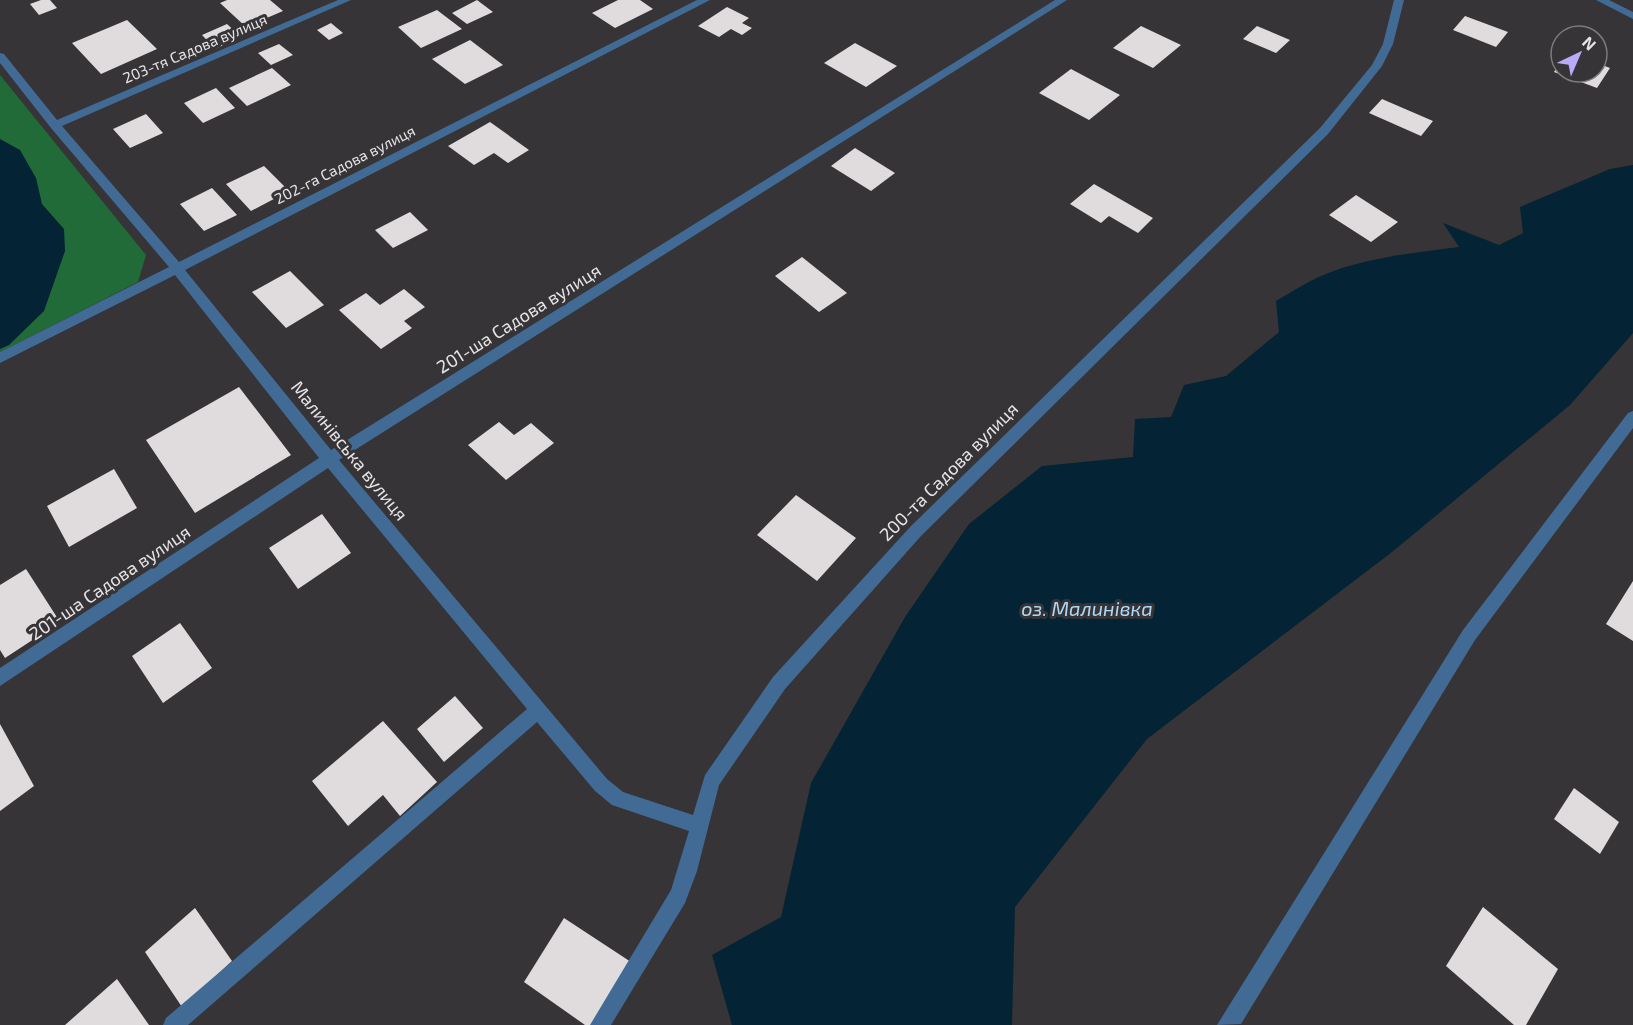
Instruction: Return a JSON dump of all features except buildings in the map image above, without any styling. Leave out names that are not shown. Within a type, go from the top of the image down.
[{"type":"street","name":"203-тя Садова вулиця","points":[[55,125],[346,0]]},
{"type":"street","name":"202-га Садова вулиця","points":[[0,358],[705,0]]},
{"type":"street","name":"201-ша Садова вулиця","points":[[0,678],[329,459],[1062,0]]},
{"type":"street","name":"200-та Садова вулиця","points":[[600,1025],[678,896],[688,872],[711,781],[779,682],[916,531],[1323,131],[1377,66],[1388,44],[1398,0]]},
{"type":"street","points":[[1601,0],[1633,16]]},
{"type":"street","name":"Малинівська вулиця","points":[[0,56],[55,125],[176,267],[329,459],[601,785],[618,799],[700,826]]},
{"type":"street","points":[[1234,1022],[1469,635],[1633,417]]},
{"type":"street","points":[[173,1025],[537,711]]},
{"type":"green space","points":[[0,75],[146,255],[138,282],[0,352]]},
{"type":"water","points":[[0,139],[20,150],[36,178],[42,204],[64,229],[65,251],[44,311],[9,345],[0,349]]},
{"type":"water","name":"оз. Малинівка","points":[[1633,165],[1633,333],[1570,405],[1392,552],[1147,739],[1015,907],[1012,1025],[732,1025],[712,955],[781,917],[811,783],[905,617],[969,524],[1042,466],[1133,457],[1135,419],[1171,417],[1184,385],[1226,376],[1279,332],[1276,301],[1306,283],[1358,263],[1459,247],[1443,223],[1499,245],[1523,233],[1520,207],[1610,169]]}]
